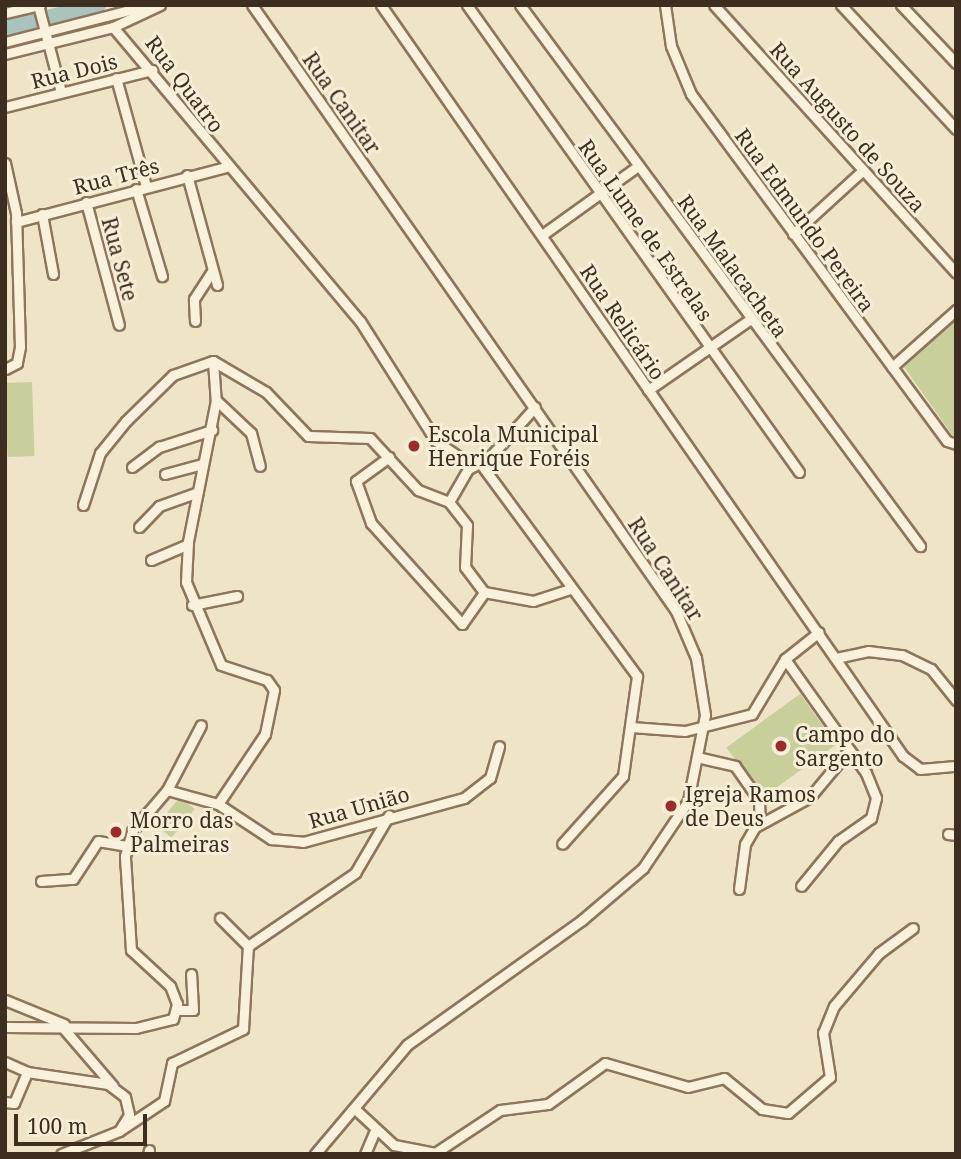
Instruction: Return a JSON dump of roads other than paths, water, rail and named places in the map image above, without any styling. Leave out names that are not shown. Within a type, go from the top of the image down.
[{"type":"street","points":[[5,42],[149,5]]},
{"type":"street","points":[[5,54],[113,27],[160,5]]},
{"type":"street","name":"Rua Canitar","points":[[253,5],[535,407],[686,630],[702,684],[705,728],[701,758],[673,829],[630,882],[516,970],[438,1018],[315,1154]]},
{"type":"street","name":"Rua Lume de Estrelas","points":[[467,5],[708,348],[799,472]]},
{"type":"street","name":"Rua Malacacheta","points":[[520,5],[749,320],[920,546]]},
{"type":"street","name":"Rua Edmundo Pereira","points":[[665,5],[684,80],[793,233],[951,443]]},
{"type":"street","name":"Rua Augusto de Souza","points":[[714,5],[956,273]]},
{"type":"street","points":[[841,5],[956,129]]},
{"type":"street","points":[[901,5],[956,63]]},
{"type":"street","points":[[5,13],[39,7],[61,92]]},
{"type":"street","name":"Rua Relicário","points":[[385,7],[648,390],[910,763],[926,770],[955,767]]},
{"type":"street","name":"Rua Quatro","points":[[113,27],[152,70],[225,167],[360,321],[436,441],[476,465],[637,676],[621,782],[591,805],[562,844]]},
{"type":"street","name":"Rua Dois","points":[[5,107],[152,70]]},
{"type":"street","points":[[116,78],[162,276]]},
{"type":"street","points":[[5,163],[16,222],[17,363],[5,369]]},
{"type":"street","points":[[542,235],[638,166]]},
{"type":"street","name":"Rua Três","points":[[16,222],[225,167]]},
{"type":"street","points":[[793,233],[863,170]]},
{"type":"street","points":[[187,175],[217,285]]},
{"type":"street","name":"Rua Sete","points":[[86,202],[119,326]]},
{"type":"street","points":[[42,214],[53,274]]},
{"type":"street","points":[[195,321],[194,299],[212,271]]},
{"type":"street","points":[[892,367],[956,310]]},
{"type":"street","points":[[648,390],[749,320]]},
{"type":"street","points":[[213,361],[216,400],[212,430],[187,545],[192,605],[217,659],[233,671],[267,680],[274,690],[265,734],[218,804]]},
{"type":"street","points":[[83,505],[100,453],[126,421],[173,375],[213,361],[266,392],[308,436],[370,438],[418,489],[449,502],[467,525],[465,567],[484,592],[533,601],[570,589]]},
{"type":"street","points":[[216,400],[251,433],[260,466]]},
{"type":"street","points":[[449,502],[476,465],[535,407]]},
{"type":"street","points":[[132,467],[159,447],[212,430]]},
{"type":"street","points":[[389,457],[356,481],[372,523],[462,624],[484,592]]},
{"type":"street","points":[[165,474],[204,464]]},
{"type":"street","points":[[139,527],[159,506],[198,492]]},
{"type":"street","points":[[152,560],[187,545]]},
{"type":"street","points":[[192,605],[237,596]]},
{"type":"street","points":[[631,727],[705,728],[752,714],[785,659],[819,632]]},
{"type":"street","points":[[836,658],[868,651],[902,655],[931,668],[956,700]]},
{"type":"street","points":[[785,659],[874,788],[873,814],[838,841],[801,886]]},
{"type":"street","points":[[177,1010],[167,982],[131,950],[125,846],[167,790],[201,725]]},
{"type":"street","name":"Rua União","points":[[167,790],[218,804],[260,834],[288,843],[471,794],[490,778],[499,746]]},
{"type":"street","points":[[739,889],[745,844],[760,822],[810,797],[849,750]]},
{"type":"street","points":[[701,758],[735,766],[759,800],[760,822]]},
{"type":"street","points":[[248,946],[355,873],[389,815]]},
{"type":"street","points":[[41,881],[73,879],[98,841],[125,846]]},
{"type":"street","points":[[61,1154],[119,1131],[164,1101],[172,1063],[243,1029],[248,946],[220,918]]},
{"type":"street","points":[[355,1109],[376,1130],[411,1151],[441,1151],[500,1110],[548,1104],[605,1063],[688,1087],[724,1078],[762,1109],[788,1113],[830,1077],[823,1033],[834,1006],[878,953],[913,928]]},
{"type":"street","points":[[5,1027],[90,1029],[158,1026],[177,1010],[193,1010],[191,974]]},
{"type":"street","points":[[5,1000],[37,1018],[90,1029]]},
{"type":"street","points":[[64,1029],[114,1087],[129,1109],[119,1131]]},
{"type":"street","points":[[5,1062],[27,1072],[114,1087]]},
{"type":"street","points":[[5,1102],[14,1103],[27,1072]]},
{"type":"street","points":[[365,1154],[376,1130]]},
{"type":"waterway","points":[[5,29],[98,5]]},
{"type":"place","name":"Escola Municipal Henrique Foréis","points":[[414,446]]},
{"type":"place","name":"Campo do Sargento","points":[[781,746]]},
{"type":"place","name":"Igreja Ramos de Deus","points":[[671,806]]},
{"type":"place","name":"Morro das Palmeiras","points":[[116,832]]}]
